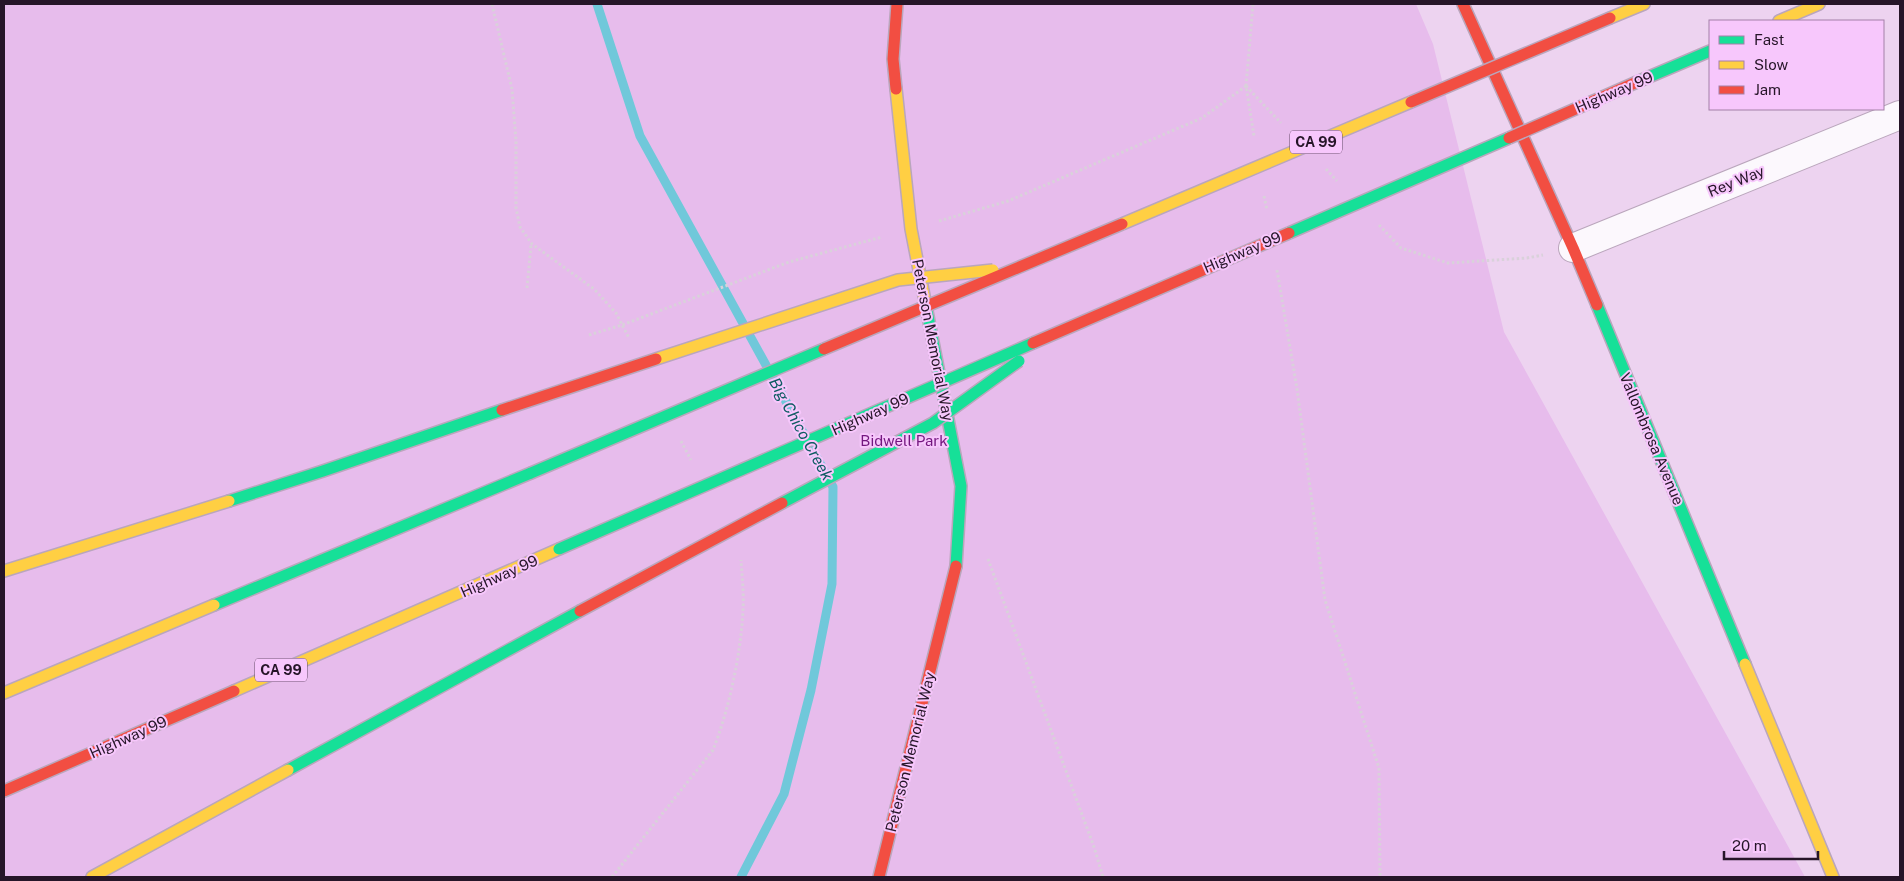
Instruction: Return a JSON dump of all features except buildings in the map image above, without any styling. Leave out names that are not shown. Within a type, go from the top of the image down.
[{"type":"main road","name":"Peterson Memorial Way","points":[[880,877],[956,567],[961,486],[911,229],[893,59],[897,4]]},
{"type":"main road","name":"Vallombrosa Avenue","points":[[1464,4],[1572,248],[1833,877]]},
{"type":"main road","name":"CA 99","points":[[4,693],[1644,4]]},
{"type":"main road","points":[[1781,20],[1820,4]]},
{"type":"main road","name":"Highway 99","points":[[4,791],[1066,328],[1709,51]]},
{"type":"main road","points":[[4,572],[323,471],[898,280],[1021,267]]},
{"type":"main road","points":[[92,877],[580,611],[933,423],[1066,328]]},
{"type":"street","name":"Rey Way","points":[[1572,248],[1900,115]]},
{"type":"path","points":[[492,4],[512,89],[516,141],[516,208],[520,227],[532,244],[527,288]]},
{"type":"path","points":[[1252,4],[1246,86],[1256,145]]},
{"type":"path","points":[[589,335],[622,325],[789,262],[911,229],[1016,197],[1202,118],[1246,86]]},
{"type":"path","points":[[1264,194],[1267,213]]},
{"type":"path","points":[[1276,262],[1297,389],[1325,600],[1379,768],[1380,877]]},
{"type":"path","points":[[985,550],[1094,847],[1103,877]]},
{"type":"green space","name":"Bidwell Park","points":[[4,4],[1416,4],[1433,44],[1504,332],[1805,877],[4,877]]},
{"type":"waterway","name":"Big Chico Creek","points":[[597,4],[640,136],[833,487],[832,584],[811,690],[784,794],[741,877]]},
{"type":"traffic: fast","points":[[1637,82],[1709,51]]},
{"type":"traffic: fast","points":[[1289,233],[1509,138]]},
{"type":"traffic: fast","points":[[1597,305],[1745,664]]},
{"type":"traffic: fast","points":[[926,306],[961,486],[956,566]]},
{"type":"traffic: fast","points":[[559,549],[1033,343]]},
{"type":"traffic: fast","points":[[531,473],[824,349]]},
{"type":"traffic: fast","points":[[782,503],[933,423],[1019,361]]},
{"type":"traffic: fast","points":[[229,501],[502,410]]},
{"type":"traffic: fast","points":[[214,605],[531,473]]},
{"type":"traffic: fast","points":[[288,770],[580,611]]},
{"type":"traffic: slow","points":[[1610,18],[1644,4]]},
{"type":"traffic: slow","points":[[1781,20],[1819,4]]},
{"type":"traffic: slow","points":[[896,89],[911,229],[926,306]]},
{"type":"traffic: slow","points":[[1122,224],[1411,102]]},
{"type":"traffic: slow","points":[[656,359],[898,280],[993,270]]},
{"type":"traffic: slow","points":[[4,571],[229,501]]},
{"type":"traffic: slow","points":[[234,691],[559,549]]},
{"type":"traffic: slow","points":[[4,693],[214,605]]},
{"type":"traffic: slow","points":[[1745,664],[1833,877]]},
{"type":"traffic: slow","points":[[92,877],[288,770]]},
{"type":"traffic: jam","points":[[896,89],[893,59],[897,4]]},
{"type":"traffic: jam","points":[[1463,4],[1597,305]]},
{"type":"traffic: jam","points":[[1411,102],[1610,18]]},
{"type":"traffic: jam","points":[[1509,138],[1637,82]]},
{"type":"traffic: jam","points":[[824,349],[1122,224]]},
{"type":"traffic: jam","points":[[1033,343],[1289,233]]},
{"type":"traffic: jam","points":[[502,410],[656,359]]},
{"type":"traffic: jam","points":[[580,611],[782,503]]},
{"type":"traffic: jam","points":[[879,877],[956,566]]},
{"type":"traffic: jam","points":[[4,791],[234,691]]}]
